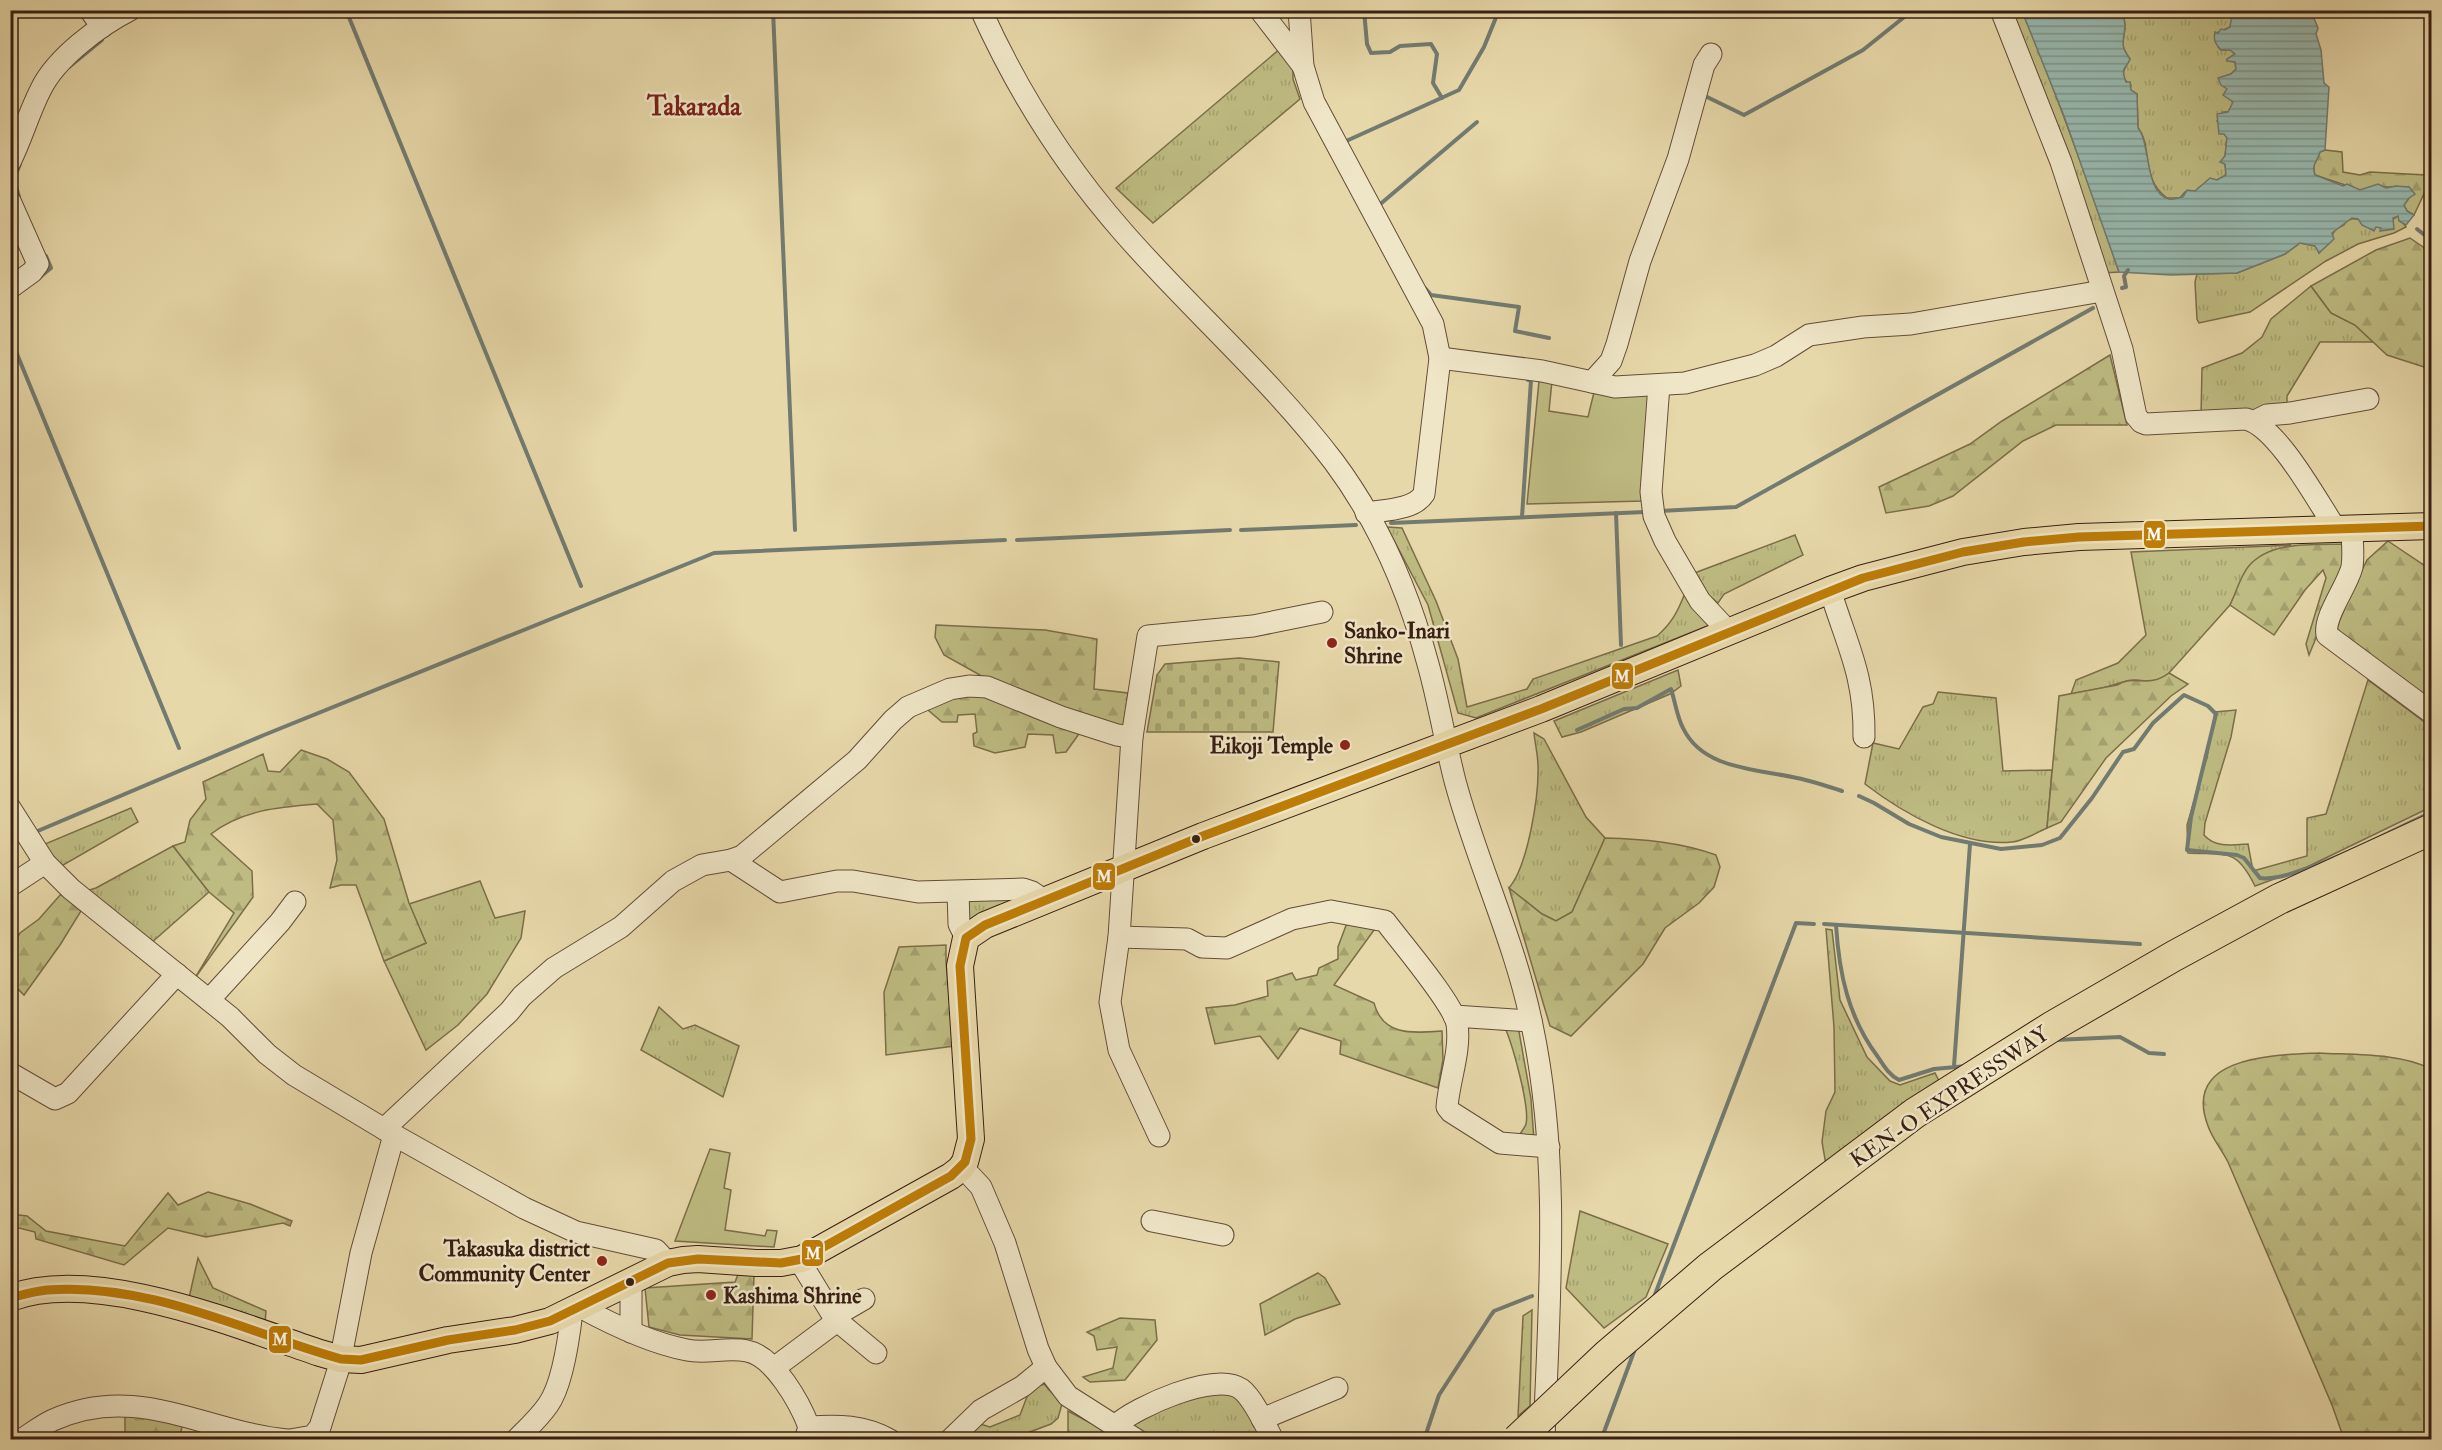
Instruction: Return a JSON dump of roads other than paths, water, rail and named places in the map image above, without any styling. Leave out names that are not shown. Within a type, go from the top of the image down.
[{"type":"highway","name":"KEN-O EXPRESSWAY","points":[[1517,1440],[1607,1355],[1710,1267],[1915,1113],[2053,1026],[2174,956],[2278,899],[2432,829]]},
{"type":"main road","points":[[12,1296],[38,1290],[65,1288],[127,1296],[176,1307],[341,1359],[361,1360],[448,1340],[515,1330],[549,1321],[669,1263],[698,1259],[781,1263],[802,1259],[960,1169],[969,1154],[971,1139],[960,966],[966,938],[985,925],[1123,868],[1368,773],[1447,745],[1830,590],[1930,560],[2024,542],[2079,537],[2432,526]]},
{"type":"street","points":[[10,162],[46,79],[96,19],[130,10]]},
{"type":"street","points":[[981,10],[1014,77],[1069,163],[1096,199],[1174,289],[1293,414],[1334,463],[1366,513],[1410,607],[1429,666],[1465,815],[1516,962],[1531,1021],[1546,1105],[1551,1234],[1544,1440]]},
{"type":"street","points":[[1260,10],[1303,66]]},
{"type":"street","points":[[1299,10],[1303,66],[1314,102],[1433,324],[1440,358],[1424,494],[1420,501],[1402,507],[1366,513]]},
{"type":"street","points":[[2001,10],[2061,162],[2122,349],[2136,416],[2141,422],[2168,424],[2246,419],[2255,421],[2278,442],[2344,529],[2352,567],[2328,623],[2327,635],[2432,713]]},
{"type":"street","points":[[1592,382],[1611,361],[1640,261],[1678,159],[1704,65],[1711,54]]},
{"type":"street","points":[[10,201],[38,264],[32,272],[10,288]]},
{"type":"street","points":[[1440,358],[1542,372],[1616,387],[1659,385],[1685,382],[1755,365],[1776,356],[1809,335],[1863,327],[1911,324],[2102,291]]},
{"type":"street","points":[[1659,385],[1651,492],[1654,516],[1665,541],[1700,601],[1729,632]]},
{"type":"street","points":[[2255,421],[2267,415],[2368,399]]},
{"type":"street","points":[[1830,590],[1853,653],[1862,686],[1864,737]]},
{"type":"street","points":[[1159,1136],[1119,1050],[1110,1002],[1119,937],[1132,737],[1148,636],[1253,626],[1322,612]]},
{"type":"street","points":[[21,1440],[52,1420],[80,1411],[134,1405],[160,1409],[265,1437],[288,1440],[306,1438],[316,1434],[341,1359],[361,1253],[389,1132],[509,1012],[522,996],[554,968],[621,927],[673,881],[702,865],[731,860],[742,855],[857,760],[908,707],[950,689],[969,686],[987,687],[1061,717],[1117,735],[1132,737]]},
{"type":"street","points":[[19,825],[45,862],[72,889],[230,1017],[267,1054],[294,1075],[389,1132],[551,1222],[594,1238],[656,1250],[669,1263]]},
{"type":"street","points":[[731,860],[780,892],[837,881],[853,881],[910,892],[1023,889],[1044,900]]},
{"type":"street","points":[[10,886],[45,862]]},
{"type":"street","points":[[958,892],[959,924],[966,938]]},
{"type":"street","points":[[209,1000],[280,922],[295,902]]},
{"type":"street","points":[[1119,937],[1187,939],[1202,947],[1227,948],[1292,919],[1331,911],[1385,921],[1454,1016],[1457,1025],[1456,1047],[1447,1107],[1451,1112],[1500,1143],[1549,1147]]},
{"type":"street","points":[[10,1073],[55,1099],[68,1094],[177,974]]},
{"type":"street","points":[[1454,1016],[1531,1021]]},
{"type":"street","points":[[960,1169],[968,1173],[981,1187],[1005,1243],[1038,1349],[1046,1367],[1068,1396],[1137,1440]]},
{"type":"street","points":[[1152,1221],[1223,1235]]},
{"type":"street","points":[[802,1259],[804,1268],[835,1319],[876,1353]]},
{"type":"street","points":[[631,1282],[631,1332]]},
{"type":"street","points":[[774,1368],[864,1299]]},
{"type":"street","points":[[516,1440],[533,1423],[553,1396],[576,1309],[664,1345],[688,1351],[745,1350],[753,1353],[774,1368],[796,1401],[807,1433],[834,1425],[862,1428],[876,1432],[890,1440]]},
{"type":"street","points":[[950,1440],[981,1410],[1023,1386],[1046,1367]]},
{"type":"street","points":[[1116,1425],[1126,1415],[1178,1394],[1202,1385],[1219,1384],[1239,1388],[1247,1395],[1273,1440]]},
{"type":"street","points":[[1262,1419],[1337,1388]]},
{"type":"water","points":[[2022,11],[2122,11],[2125,26],[2123,46],[2130,59],[2124,71],[2124,77],[2126,82],[2130,82],[2131,90],[2137,94],[2138,128],[2145,145],[2155,187],[2161,195],[2170,199],[2183,197],[2187,190],[2195,191],[2210,178],[2217,180],[2226,175],[2225,164],[2220,162],[2225,156],[2227,138],[2224,134],[2219,134],[2217,114],[2228,112],[2233,102],[2223,95],[2227,89],[2221,85],[2218,78],[2231,74],[2236,69],[2235,62],[2227,61],[2235,54],[2230,50],[2221,50],[2214,38],[2215,32],[2218,33],[2221,29],[2225,30],[2230,27],[2232,15],[2229,11],[2311,11],[2318,28],[2316,34],[2321,50],[2324,83],[2329,87],[2325,150],[2320,152],[2315,163],[2315,175],[2360,190],[2378,184],[2386,188],[2409,187],[2415,194],[2404,205],[2407,211],[2414,215],[2406,225],[2399,221],[2398,216],[2393,218],[2394,229],[2380,231],[2381,228],[2376,227],[2374,231],[2362,225],[2358,219],[2352,218],[2332,233],[2334,239],[2319,253],[2315,246],[2300,243],[2285,254],[2237,273],[2171,275],[2119,272],[2064,116]]},
{"type":"waterway","points":[[346,10],[581,586]]},
{"type":"waterway","points":[[773,10],[795,530]]},
{"type":"waterway","points":[[1364,10],[1367,44],[1371,53],[1390,52],[1400,46],[1431,44],[1437,54],[1433,83],[1442,98]]},
{"type":"waterway","points":[[1344,142],[1459,90],[1484,47],[1499,10]]},
{"type":"waterway","points":[[1703,95],[1744,115],[1863,50],[1913,10]]},
{"type":"waterway","points":[[69,67],[102,40]]},
{"type":"waterway","points":[[1378,206],[1477,122]]},
{"type":"waterway","points":[[19,197],[14,179],[20,164]]},
{"type":"waterway","points":[[2417,229],[2432,241]]},
{"type":"waterway","points":[[40,277],[51,268],[46,256]]},
{"type":"waterway","points":[[2122,288],[2126,287],[2124,276],[2128,270]]},
{"type":"waterway","points":[[1425,288],[1431,295],[1519,307],[1515,331],[1549,338]]},
{"type":"waterway","points":[[1660,511],[1736,507],[2093,308]]},
{"type":"waterway","points":[[10,337],[179,748]]},
{"type":"waterway","points":[[1522,517],[1531,380],[1528,380]]},
{"type":"waterway","points":[[1391,523],[1645,512]]},
{"type":"waterway","points":[[1616,513],[1621,645]]},
{"type":"waterway","points":[[1241,530],[1356,525]]},
{"type":"waterway","points":[[1017,540],[1230,530]]},
{"type":"waterway","points":[[33,833],[264,735],[714,553],[1005,540]]},
{"type":"waterway","points":[[1577,730],[1624,709],[1637,708],[1671,689],[1683,728],[1692,742],[1704,752],[1733,765],[1803,779],[1842,791]]},
{"type":"waterway","points":[[1859,796],[1909,824],[1941,837],[2001,849],[2042,845],[2060,838],[2092,798],[2123,752],[2134,749],[2153,723],[2184,695],[2208,706],[2216,714],[2191,817],[2187,850],[2237,855],[2244,858],[2260,878],[2275,878],[2319,864],[2432,812]]},
{"type":"waterway","points":[[10,842],[20,838]]},
{"type":"waterway","points":[[1954,1066],[1970,844]]},
{"type":"waterway","points":[[1654,1297],[1796,923],[1814,924]]},
{"type":"waterway","points":[[1824,924],[2140,944]]},
{"type":"waterway","points":[[1836,925],[1843,977],[1852,1010],[1868,1042],[1890,1073],[1899,1080],[1934,1069],[1967,1066]]},
{"type":"waterway","points":[[2055,1040],[2120,1037],[2149,1053],[2164,1054]]},
{"type":"waterway","points":[[1424,1440],[1439,1395],[1491,1315],[1494,1311],[1532,1296]]},
{"type":"waterway","points":[[1601,1440],[1635,1349]]},
{"type":"place","name":"Sanko-Inari Shrine","points":[[1332,643]]},
{"type":"place","name":"Eikoji Temple","points":[[1345,745]]},
{"type":"place","name":"Takasuka district Community Center","points":[[602,1261]]},
{"type":"place","name":"Kashima Shrine","points":[[711,1295]]},
{"type":"district","name":"Takarada","points":[[694,106]]}]
